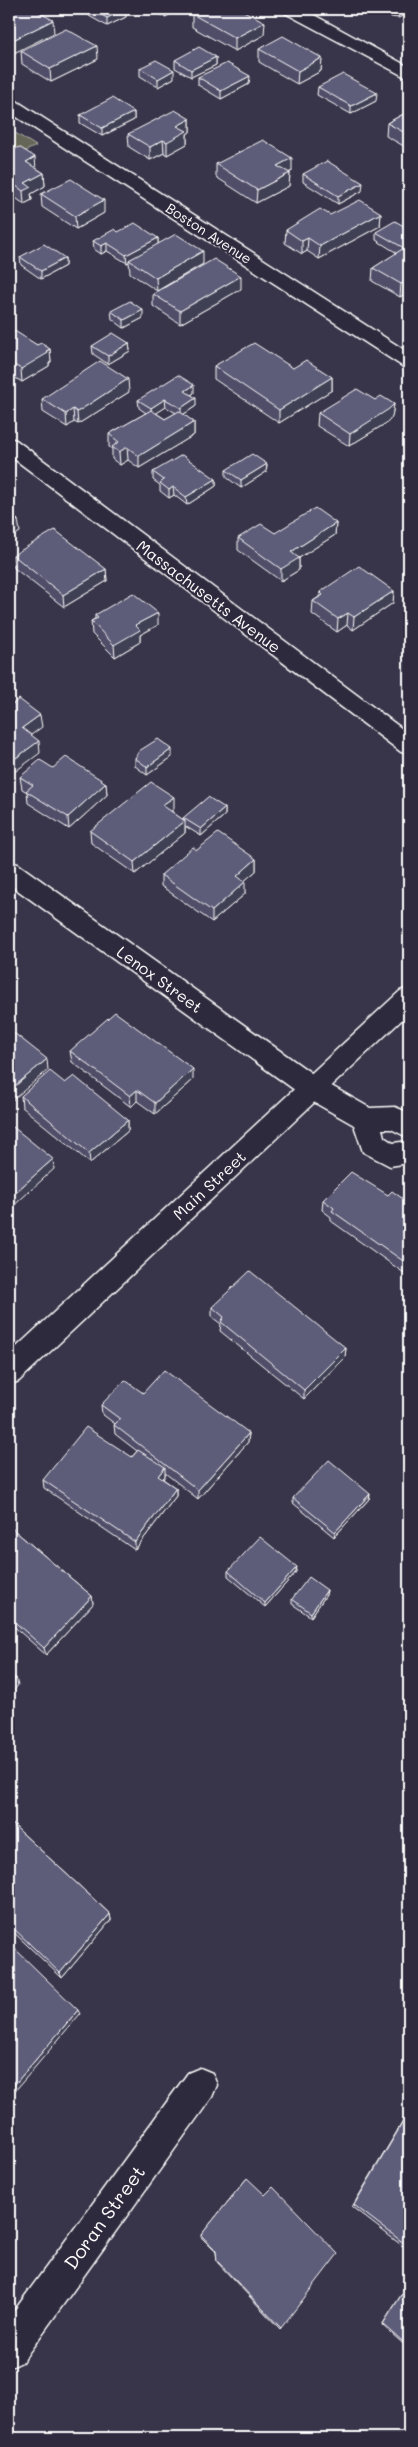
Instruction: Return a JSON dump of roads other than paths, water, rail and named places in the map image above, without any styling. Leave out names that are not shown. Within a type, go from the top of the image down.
[{"type":"street","points":[[291,9],[409,74]]},
{"type":"street","name":"Boston Avenue","points":[[9,104],[409,362]]},
{"type":"street","name":"Massachusetts Avenue","points":[[9,446],[409,746]]},
{"type":"street","name":"Lenox Street","points":[[9,871],[312,1088],[366,1119]]},
{"type":"street","name":"Main Street","points":[[9,1372],[409,998]]},
{"type":"street","points":[[409,1127],[396,1118],[366,1119],[372,1144],[390,1155],[409,1152]]},
{"type":"street","name":"Doran Street","points":[[9,2348],[200,2085]]}]
